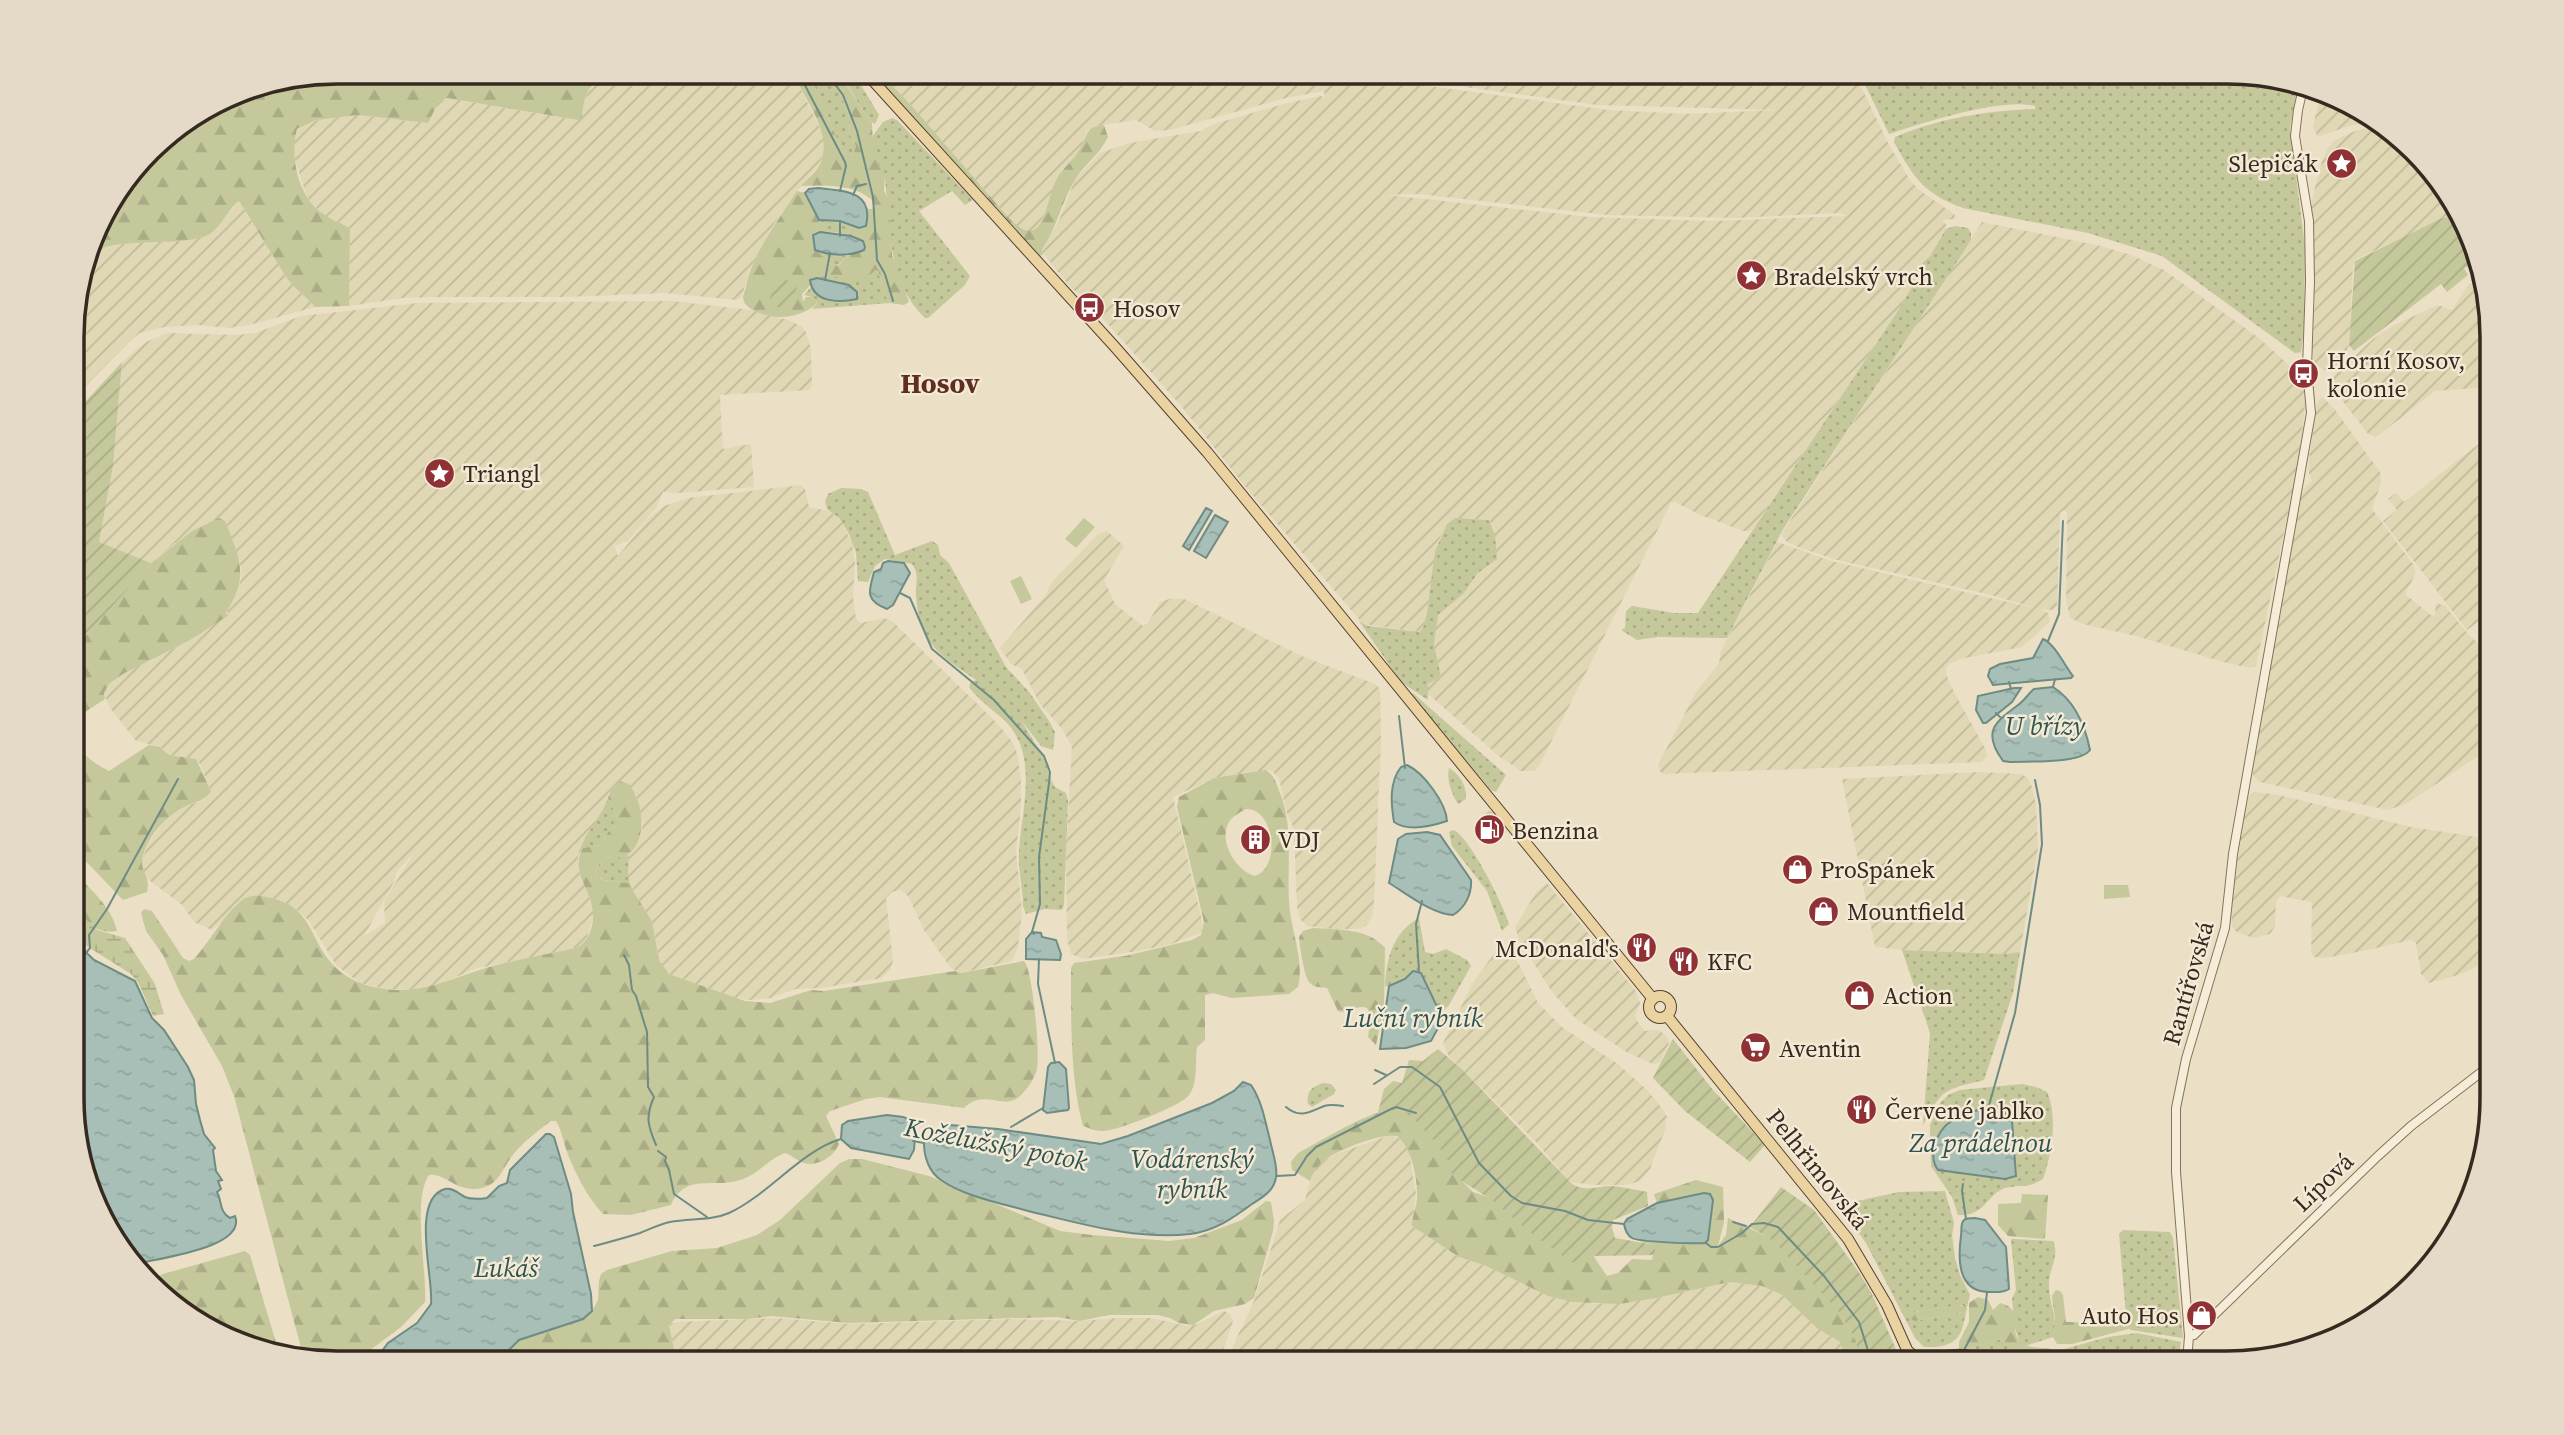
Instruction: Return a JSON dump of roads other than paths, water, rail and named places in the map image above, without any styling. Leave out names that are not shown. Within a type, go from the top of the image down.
[{"type":"main road","points":[[876,84],[1207,452],[1653,999]]},
{"type":"main road","points":[[1662,996],[1667,999],[1671,1008],[1667,1016],[1659,1018],[1651,1014],[1649,1006],[1653,999],[1662,996]]},
{"type":"main road","name":"Pelhřimovská","points":[[1667,1016],[1848,1239],[1887,1305],[1908,1351]]},
{"type":"street","name":"Rantířovská","points":[[2188,1351],[2189,1336],[2176,1172],[2176,1108],[2184,1067],[2226,922],[2233,854],[2311,413],[2307,368],[2311,281],[2309,221],[2295,136],[2302,96]]},
{"type":"street","name":"Lípová","points":[[2189,1336],[2201,1328],[2389,1145],[2480,1073]]},
{"type":"water","points":[[809,189],[847,192],[861,199],[866,206],[866,226],[859,228],[840,221],[819,220],[805,193]]},
{"type":"water","points":[[820,232],[851,236],[863,241],[864,250],[840,255],[815,250],[813,235]]},
{"type":"water","points":[[817,278],[849,285],[857,292],[857,299],[835,301],[821,297],[812,288],[810,280]]},
{"type":"water","points":[[1206,508],[1212,511],[1189,550],[1183,546]]},
{"type":"water","points":[[1215,515],[1228,522],[1206,558],[1194,551]]},
{"type":"water","points":[[888,561],[904,563],[910,573],[893,605],[887,609],[874,602],[870,589],[874,572]]},
{"type":"water","name":"U břízy","points":[[2043,639],[2059,655],[2073,676],[2071,678],[1993,685],[1988,676],[1990,669],[2000,664],[2033,658]]},
{"type":"water","name":"U břízy","points":[[2053,687],[2067,699],[2078,714],[2090,750],[2076,758],[2065,760],[2003,761],[1993,743],[1992,735],[1997,723],[2034,689]]},
{"type":"water","name":"U břízy","points":[[2021,688],[2012,702],[1983,723],[1976,710],[1978,696]]},
{"type":"water","points":[[1407,765],[1433,789],[1443,806],[1447,821],[1413,827],[1394,822],[1394,779],[1401,767]]},
{"type":"water","points":[[1427,832],[1440,835],[1471,880],[1467,900],[1453,915],[1428,907],[1389,883],[1398,839],[1406,834]]},
{"type":"water","points":[[1032,932],[1056,940],[1061,954],[1060,960],[1026,959],[1026,939]]},
{"type":"water","points":[[84,950],[94,960],[135,981],[152,1018],[164,1030],[194,1080],[196,1104],[204,1134],[215,1148],[216,1171],[222,1180],[218,1181],[221,1189],[217,1192],[226,1216],[235,1216],[235,1227],[228,1236],[215,1244],[145,1262],[118,1224],[97,1179],[86,1131],[84,1098]]},
{"type":"water","name":"Luční rybník","points":[[1413,971],[1421,973],[1443,1019],[1431,1041],[1406,1048],[1380,1049],[1389,986],[1405,979]]},
{"type":"water","points":[[1059,1062],[1066,1069],[1069,1108],[1047,1113],[1043,1110],[1048,1067],[1051,1063]]},
{"type":"water","name":"Vodárenský rybník","points":[[1243,1082],[1251,1085],[1263,1111],[1276,1163],[1275,1182],[1267,1193],[1238,1214],[1216,1227],[1199,1232],[1150,1235],[1110,1230],[985,1199],[961,1191],[937,1177],[925,1154],[924,1143],[933,1132],[950,1125],[1101,1144],[1212,1103],[1234,1091]]},
{"type":"water","name":"Za prádelnou","points":[[1988,1109],[2003,1111],[2012,1121],[2016,1176],[2005,1179],[1938,1170],[1933,1157],[1935,1144],[1946,1125],[1959,1116]]},
{"type":"water","points":[[887,1115],[916,1122],[914,1150],[909,1159],[851,1148],[841,1139],[842,1125],[848,1121]]},
{"type":"water","name":"Lukáš","points":[[546,1134],[554,1137],[571,1194],[592,1311],[583,1319],[519,1340],[507,1351],[382,1351],[388,1343],[417,1323],[431,1304],[426,1223],[428,1208],[434,1196],[448,1189],[468,1198],[487,1198],[499,1186],[507,1183],[510,1170]]},
{"type":"water","points":[[1710,1194],[1713,1200],[1708,1240],[1705,1243],[1645,1241],[1632,1238],[1626,1232],[1624,1224],[1627,1219],[1657,1203]]},
{"type":"water","name":"Za prádelnou","points":[[1965,1219],[1985,1220],[2006,1247],[2009,1289],[1997,1292],[1978,1290],[1965,1280],[1960,1263],[1962,1225]]},
{"type":"waterway","points":[[804,84],[845,162],[840,191]]},
{"type":"waterway","points":[[835,84],[843,95],[857,131],[873,197],[877,260],[885,274],[893,301]]},
{"type":"waterway","points":[[853,195],[857,186],[866,184]]},
{"type":"waterway","points":[[840,221],[840,236]]},
{"type":"waterway","points":[[825,280],[830,253]]},
{"type":"waterway","points":[[2048,641],[2059,614],[2063,521]]},
{"type":"waterway","points":[[900,593],[910,598],[932,649],[994,700],[1044,756],[1050,772],[1039,857],[1040,904],[1032,932],[1034,934]]},
{"type":"waterway","points":[[2053,687],[2055,679]]},
{"type":"waterway","points":[[2009,682],[2011,689]]},
{"type":"waterway","points":[[1996,713],[2001,718]]},
{"type":"waterway","points":[[1399,716],[1405,768]]},
{"type":"waterway","points":[[85,954],[90,948],[89,935],[107,909],[178,779]]},
{"type":"waterway","points":[[1988,1109],[2015,1013],[2042,844],[2040,805],[2035,780]]},
{"type":"waterway","points":[[1419,971],[1416,924],[1422,901]]},
{"type":"waterway","points":[[624,955],[629,965],[632,990],[647,1032],[648,1087],[654,1097],[649,1110],[649,1121],[656,1145]]},
{"type":"waterway","points":[[1039,959],[1038,984],[1055,1063]]},
{"type":"waterway","name":"Koželužský potok","points":[[1374,1084],[1400,1067],[1412,1067],[1440,1087],[1479,1163],[1511,1196],[1522,1203],[1565,1211],[1588,1220],[1624,1224]]},
{"type":"waterway","points":[[1375,1070],[1386,1075]]},
{"type":"waterway","name":"Koželužský potok","points":[[1286,1107],[1300,1114],[1326,1105],[1343,1106]]},
{"type":"waterway","points":[[1277,1176],[1295,1175],[1316,1147],[1391,1109],[1396,1107],[1416,1113]]},
{"type":"waterway","points":[[1011,1127],[1043,1108]]},
{"type":"waterway","name":"Koželužský potok","points":[[594,1246],[666,1223],[729,1213],[757,1196],[812,1153],[841,1139]]},
{"type":"waterway","name":"Koželužský potok","points":[[913,1141],[924,1143]]},
{"type":"waterway","points":[[658,1151],[666,1157],[674,1194],[707,1217]]},
{"type":"waterway","points":[[1963,1184],[1966,1219]]},
{"type":"waterway","points":[[1733,1222],[1746,1226]]},
{"type":"waterway","name":"Koželužský potok","points":[[1706,1243],[1711,1247],[1718,1247],[1752,1224],[1764,1223],[1778,1227],[1824,1276],[1859,1322],[1868,1351]]},
{"type":"waterway","points":[[1964,1351],[1985,1310],[1987,1292]]},
{"type":"place","name":"Slepičák","points":[[2341,163]]},
{"type":"place","name":"Bradelský vrch","points":[[1751,276]]},
{"type":"place","name":"Hosov","points":[[1090,308]]},
{"type":"place","name":"Horní Kosov, kolonie","points":[[2304,374]]},
{"type":"place","name":"Triangl","points":[[440,473]]},
{"type":"place","name":"Benzina","points":[[1489,830]]},
{"type":"place","name":"VDJ","points":[[1255,839]]},
{"type":"place","name":"ProSpánek","points":[[1797,869]]},
{"type":"place","name":"Mountfield","points":[[1824,911]]},
{"type":"place","name":"McDonald's","points":[[1642,948]]},
{"type":"place","name":"KFC","points":[[1684,961]]},
{"type":"place","name":"Action","points":[[1860,995]]},
{"type":"place","name":"Aventin","points":[[1756,1048]]},
{"type":"place","name":"Červené jablko","points":[[1862,1110]]},
{"type":"place","name":"Auto Hos","points":[[2202,1315]]},
{"type":"district","name":"Hosov","points":[[940,383]]}]
